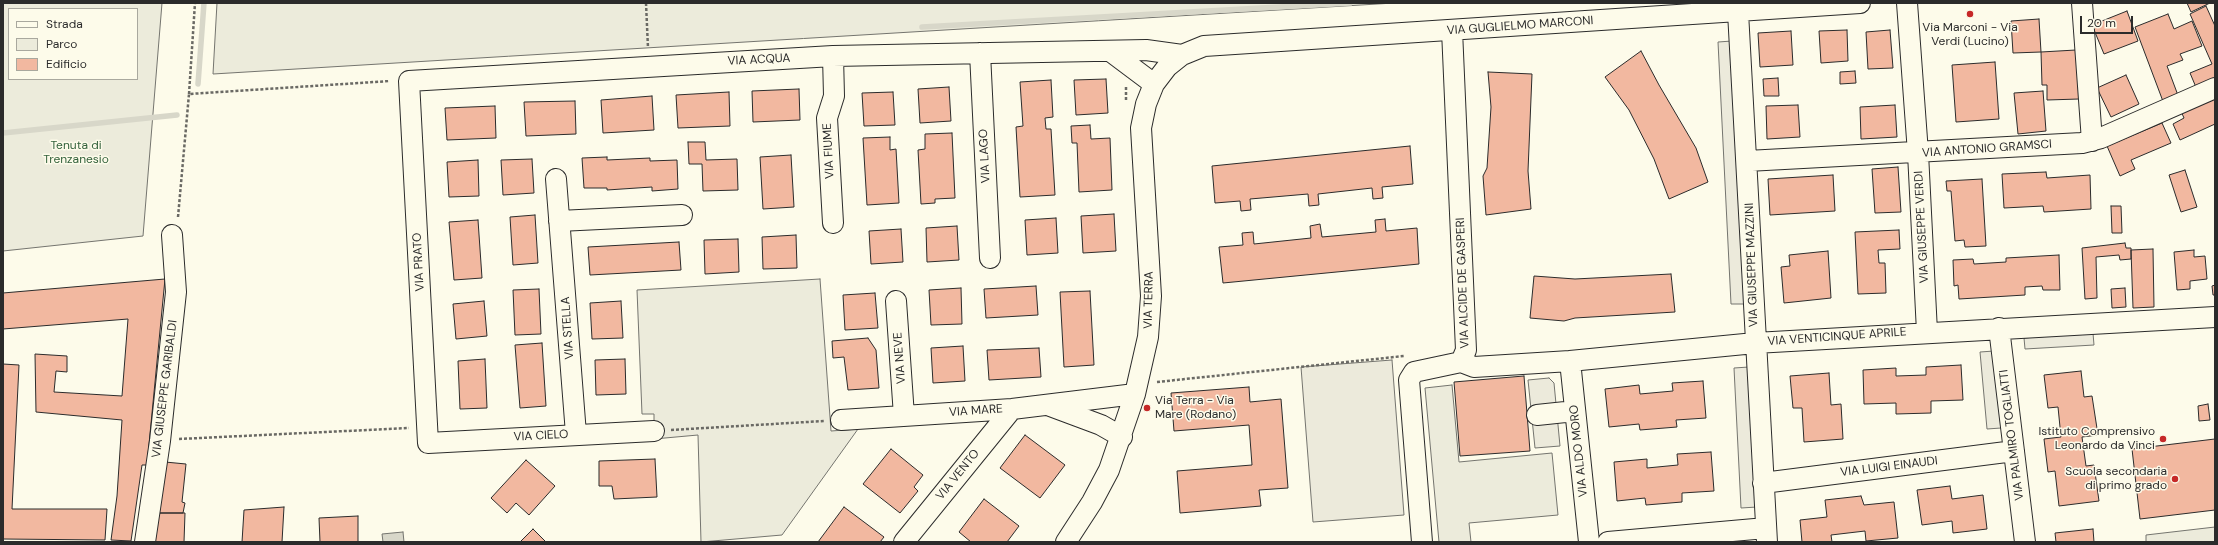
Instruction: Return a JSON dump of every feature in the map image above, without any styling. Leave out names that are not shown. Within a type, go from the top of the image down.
[{"type":"street","name":"VIA GUGLIELMO MARCONI","points":[[1182,55],[1204,46],[1452,30],[1730,9],[1860,3]]},
{"type":"street","name":"VIA GIUSEPPE VERDI","points":[[1907,3],[1918,153],[1927,332]]},
{"type":"street","points":[[2082,3],[2092,141]]},
{"type":"street","name":"VIA GIUSEPPE MAZZINI","points":[[1730,9],[1747,161],[1755,343],[1767,535]]},
{"type":"street","name":"VIA ALCIDE DE GASPERI","points":[[1422,542],[1409,380],[1414,372],[1461,362],[1466,350],[1452,30]]},
{"type":"street","name":"VIA ACQUA","points":[[408,81],[833,56],[1146,50],[1182,55]]},
{"type":"street","points":[[1110,51],[1154,84]]},
{"type":"street","name":"VIA LAGO","points":[[980,53],[990,258]]},
{"type":"street","name":"VIA TERRA","points":[[1066,542],[1101,487],[1122,437],[1137,386],[1148,337],[1151,296],[1141,128],[1146,104],[1154,84],[1167,67],[1182,55]]},
{"type":"street","name":"VIA FIUME","points":[[833,56],[834,96],[828,118],[833,223]]},
{"type":"street","name":"VIA PRATO","points":[[408,81],[428,435]]},
{"type":"street","name":"VIA ANTONIO GRAMSCI","points":[[1747,161],[1918,153],[2092,141],[2215,88]]},
{"type":"street","name":"VIA STELLA","points":[[556,179],[576,434]]},
{"type":"street","points":[[559,221],[682,215]]},
{"type":"street","name":"VIA GIUSEPPE GARIBALDI","points":[[145,542],[160,441],[176,292],[172,235]]},
{"type":"street","name":"VIA NEVE","points":[[896,301],[904,416]]},
{"type":"street","name":"VIA VENTICINQUE APRILE","points":[[1461,362],[1474,367],[1570,361],[1755,343],[1927,332],[2215,317]]},
{"type":"street","name":"VIA PALMIRO TOGLIATTI","points":[[1999,328],[2025,542]]},
{"type":"street","name":"VIA ALDO MORO","points":[[1570,361],[1589,542]]},
{"type":"street","name":"VIA MARE","points":[[841,420],[1012,409],[1048,405],[1137,386]]},
{"type":"street","name":"VIA MARE","points":[[1048,405],[1101,425],[1122,437]]},
{"type":"street","name":"VIA VENTO","points":[[904,542],[1012,409]]},
{"type":"street","points":[[1537,415],[1575,411]]},
{"type":"street","name":"VIA CIELO","points":[[428,435],[576,434],[654,431]]},
{"type":"street","name":"VIA LUIGI EINAUDI","points":[[1763,483],[2014,451]]},
{"type":"street","points":[[1608,542],[1767,535]]},
{"type":"path","points":[[172,235],[178,217],[189,94],[195,3]]},
{"type":"path","points":[[646,3],[649,66]]},
{"type":"path","points":[[1127,108],[1126,76],[1131,66]]},
{"type":"path","points":[[189,94],[408,81]]},
{"type":"path","points":[[1137,386],[1158,382],[1409,355]]},
{"type":"path","points":[[654,431],[841,420]]},
{"type":"path","points":[[160,441],[428,435]]},
{"type":"green space","name":"Tenuta di Trenzanesio","points":[[3,3],[162,3],[143,236],[3,251]]},
{"type":"green space","points":[[217,3],[1394,3],[213,74]]},
{"type":"green space","points":[[820,279],[831,431],[858,429],[782,535],[701,542],[698,435],[654,439],[654,414],[642,414],[637,290]]},
{"type":"green space","points":[[1452,385],[1459,462],[1552,453],[1558,515],[1469,523],[1471,542],[1439,542],[1425,388]]},
{"type":"green space","points":[[2215,527],[2215,542],[2146,542],[2146,535]]},
{"type":"shaded area","points":[[1732,41],[1746,304],[1731,304],[1718,42]]},
{"type":"shaded area","points":[[2093,333],[2094,345],[2025,349],[2024,338]]},
{"type":"shaded area","points":[[1994,351],[2001,428],[1987,429],[1980,352]]},
{"type":"shaded area","points":[[1392,360],[1404,515],[1313,522],[1301,367]]},
{"type":"shaded area","points":[[1749,367],[1757,507],[1741,508],[1734,368]]},
{"type":"shaded area","points":[[1549,378],[1554,383],[1560,446],[1535,448],[1528,380]]},
{"type":"shaded area","points":[[403,532],[404,542],[383,542],[382,534]]},
{"type":"building","points":[[2187,3],[2210,3],[2191,12]]},
{"type":"building","points":[[2206,6],[2215,26],[2215,85],[2198,92],[2190,73],[2212,64],[2190,14]]},
{"type":"building","points":[[2127,11],[2138,41],[2104,54],[2092,25]]},
{"type":"building","points":[[2168,14],[2174,29],[2192,21],[2202,46],[2180,54],[2183,60],[2167,66],[2179,98],[2164,104],[2135,27]]},
{"type":"building","points":[[2039,19],[2041,52],[2013,53],[2011,21]]},
{"type":"building","points":[[1847,30],[1848,61],[1821,63],[1819,31]]},
{"type":"building","points":[[1890,30],[1893,68],[1868,69],[1866,32]]},
{"type":"building","points":[[1791,31],[1793,65],[1760,67],[1758,33]]},
{"type":"building","points":[[2076,50],[2079,99],[2047,100],[2047,85],[2042,85],[2041,52]]},
{"type":"building","points":[[1641,51],[1696,148],[1708,182],[1669,199],[1654,159],[1629,110],[1605,77]]},
{"type":"building","points":[[1995,62],[1999,119],[1956,122],[1952,65]]},
{"type":"building","points":[[1855,71],[1856,83],[1840,84],[1840,72]]},
{"type":"building","points":[[1488,72],[1532,74],[1528,171],[1531,209],[1486,215],[1483,176],[1487,168],[1491,107]]},
{"type":"building","points":[[2126,75],[2139,104],[2111,117],[2097,88]]},
{"type":"building","points":[[1778,78],[1779,96],[1764,96],[1763,79]]},
{"type":"building","points":[[1106,79],[1108,113],[1076,115],[1074,80]]},
{"type":"building","points":[[1051,80],[1053,117],[1045,118],[1046,129],[1051,129],[1055,195],[1020,197],[1016,127],[1023,126],[1020,82]]},
{"type":"building","points":[[949,87],[951,121],[920,123],[918,89]]},
{"type":"building","points":[[799,89],[800,120],[753,122],[752,91]]},
{"type":"building","points":[[2043,91],[2046,131],[2018,134],[2014,93]]},
{"type":"building","points":[[729,92],[730,126],[678,128],[676,95]]},
{"type":"building","points":[[893,92],[895,125],[864,126],[862,93]]},
{"type":"building","points":[[2215,93],[2215,124],[2180,140],[2173,124],[2184,118],[2180,109]]},
{"type":"building","points":[[652,96],[654,130],[603,133],[601,100]]},
{"type":"building","points":[[575,101],[576,134],[526,136],[524,102]]},
{"type":"building","points":[[1798,105],[1800,137],[1767,139],[1766,106]]},
{"type":"building","points":[[1895,105],[1897,137],[1861,139],[1860,107]]},
{"type":"building","points":[[495,106],[496,138],[447,140],[445,108]]},
{"type":"building","points":[[2162,123],[2171,143],[2131,160],[2135,169],[2120,176],[2107,146]]},
{"type":"building","points":[[1090,125],[1091,139],[1110,138],[1112,190],[1079,192],[1077,143],[1072,143],[1071,126]]},
{"type":"building","points":[[952,133],[955,198],[935,199],[935,203],[921,204],[918,150],[925,149],[925,134]]},
{"type":"building","points":[[890,137],[890,150],[896,149],[899,203],[867,205],[863,138]]},
{"type":"building","points":[[688,142],[705,142],[706,160],[737,159],[738,190],[703,191],[702,164],[689,164]]},
{"type":"building","points":[[1410,146],[1413,184],[1382,187],[1383,198],[1373,199],[1372,188],[1318,194],[1319,205],[1309,206],[1308,194],[1250,199],[1251,210],[1241,211],[1240,201],[1215,203],[1212,166]]},
{"type":"building","points":[[791,155],[794,207],[763,209],[760,157]]},
{"type":"building","points":[[607,157],[607,160],[650,158],[650,161],[677,160],[678,189],[652,191],[652,187],[607,190],[607,188],[584,188],[582,158]]},
{"type":"building","points":[[532,159],[534,193],[503,195],[501,160]]},
{"type":"building","points":[[478,160],[479,196],[449,197],[447,162]]},
{"type":"building","points":[[1898,167],[1901,212],[1875,213],[1872,169]]},
{"type":"building","points":[[2185,170],[2197,207],[2181,212],[2169,175]]},
{"type":"building","points":[[2046,172],[2047,178],[2090,175],[2091,209],[2044,212],[2043,206],[2004,208],[2002,174]]},
{"type":"building","points":[[1833,175],[1835,211],[1770,215],[1768,179]]},
{"type":"building","points":[[1982,179],[1986,246],[1965,247],[1964,240],[1955,241],[1951,191],[1947,191],[1946,181]]},
{"type":"building","points":[[2111,206],[2121,206],[2122,233],[2112,233]]},
{"type":"building","points":[[1114,214],[1116,251],[1083,253],[1081,216]]},
{"type":"building","points":[[535,215],[538,263],[513,265],[510,217]]},
{"type":"building","points":[[1056,218],[1058,253],[1027,255],[1025,220]]},
{"type":"building","points":[[1385,219],[1386,231],[1417,228],[1419,264],[1223,283],[1219,247],[1243,245],[1242,233],[1253,232],[1254,244],[1311,238],[1310,226],[1320,224],[1322,237],[1376,232],[1375,220]]},
{"type":"building","points":[[478,220],[482,278],[454,280],[449,222]]},
{"type":"building","points":[[957,226],[959,260],[927,262],[926,228]]},
{"type":"building","points":[[901,229],[903,262],[871,264],[869,231]]},
{"type":"building","points":[[1899,230],[1900,249],[1878,250],[1879,263],[1885,263],[1886,293],[1858,294],[1855,232]]},
{"type":"building","points":[[796,235],[797,268],[763,269],[762,237]]},
{"type":"building","points":[[738,239],[739,272],[705,274],[704,240]]},
{"type":"building","points":[[679,242],[681,270],[590,275],[588,247]]},
{"type":"building","points":[[2125,243],[2126,248],[2131,248],[2131,259],[2120,260],[2119,255],[2096,257],[2097,298],[2085,299],[2082,248]]},
{"type":"building","points":[[2153,249],[2154,307],[2133,308],[2131,250]]},
{"type":"building","points":[[2194,250],[2194,257],[2205,256],[2207,279],[2190,281],[2190,289],[2177,290],[2174,252]]},
{"type":"building","points":[[1828,251],[1831,298],[1784,303],[1781,267],[1790,266],[1789,255]]},
{"type":"building","points":[[2059,255],[2060,290],[2043,290],[2042,286],[2025,287],[2025,295],[1959,299],[1958,285],[1954,286],[1953,260],[1973,259],[1974,264],[2006,262],[2006,258]]},
{"type":"building","points":[[1671,274],[1675,312],[1575,318],[1564,321],[1530,318],[1534,276],[1575,279]]},
{"type":"building","points":[[165,279],[147,465],[142,465],[131,541],[111,540],[117,496],[122,420],[36,412],[35,354],[67,356],[67,372],[56,371],[54,392],[122,396],[128,319],[3,329],[3,293]]},
{"type":"building","points":[[2215,285],[2215,295],[2213,295],[2212,286]]},
{"type":"building","points":[[1036,286],[1038,315],[986,318],[984,289]]},
{"type":"building","points":[[961,288],[962,324],[931,325],[929,290]]},
{"type":"building","points":[[2125,288],[2126,307],[2112,308],[2111,289]]},
{"type":"building","points":[[539,289],[541,334],[515,335],[513,290]]},
{"type":"building","points":[[1090,291],[1094,365],[1064,367],[1060,292]]},
{"type":"building","points":[[875,293],[878,328],[845,330],[843,295]]},
{"type":"building","points":[[484,301],[487,336],[456,339],[453,304]]},
{"type":"building","points":[[621,301],[623,338],[592,339],[590,303]]},
{"type":"building","points":[[868,338],[876,350],[879,388],[848,390],[844,357],[833,358],[832,341]]},
{"type":"building","points":[[542,343],[546,406],[520,408],[515,345]]},
{"type":"building","points":[[963,346],[965,381],[933,383],[931,348]]},
{"type":"building","points":[[1039,348],[1041,377],[989,380],[987,350]]},
{"type":"building","points":[[485,359],[487,408],[460,409],[458,361]]},
{"type":"building","points":[[625,359],[626,394],[596,395],[595,360]]},
{"type":"building","points":[[3,364],[19,365],[12,509],[107,509],[105,540],[3,539]]},
{"type":"building","points":[[1961,365],[1963,400],[1931,401],[1931,413],[1896,414],[1896,403],[1864,404],[1863,370],[1896,368],[1896,376],[1926,375],[1926,367]]},
{"type":"building","points":[[2081,371],[2084,397],[2092,396],[2098,435],[2082,437],[2086,466],[2094,465],[2099,501],[2059,506],[2055,471],[2048,472],[2044,439],[2061,437],[2058,407],[2048,408],[2044,375]]},
{"type":"building","points":[[1829,373],[1831,405],[1841,404],[1843,439],[1804,442],[1802,408],[1793,408],[1790,376]]},
{"type":"building","points":[[1524,376],[1530,451],[1460,456],[1454,382]]},
{"type":"building","points":[[1703,381],[1706,418],[1676,420],[1677,427],[1640,430],[1639,424],[1609,427],[1605,389],[1639,385],[1640,394],[1673,391],[1672,383]]},
{"type":"building","points":[[1249,387],[1250,402],[1281,399],[1288,488],[1259,490],[1261,506],[1180,513],[1177,471],[1252,465],[1249,425],[1174,431],[1171,393]]},
{"type":"building","points":[[2208,404],[2210,420],[2199,421],[2198,406]]},
{"type":"building","points":[[1025,435],[1065,465],[1040,498],[1000,468]]},
{"type":"building","name":"Scuola secondaria di primo grado","points":[[2215,439],[2215,510],[2140,519],[2132,449]]},
{"type":"building","points":[[891,449],[923,475],[914,487],[918,491],[900,513],[863,484]]},
{"type":"building","points":[[1711,452],[1714,491],[1682,493],[1682,502],[1646,505],[1645,498],[1617,501],[1614,462],[1647,459],[1647,468],[1678,465],[1677,454]]},
{"type":"building","points":[[655,459],[657,497],[614,499],[612,486],[599,486],[599,461]]},
{"type":"building","points":[[526,460],[555,486],[529,515],[516,503],[507,513],[491,498]]},
{"type":"building","points":[[165,462],[186,464],[182,502],[185,503],[183,513],[158,513]]},
{"type":"building","points":[[1950,486],[1952,499],[1983,495],[1987,529],[1953,533],[1952,521],[1922,525],[1917,490]]},
{"type":"building","points":[[1861,496],[1864,505],[1894,502],[1898,538],[1866,541],[1865,531],[1831,535],[1832,542],[1802,542],[1800,520],[1827,517],[1825,500]]},
{"type":"building","points":[[984,499],[1019,526],[1007,542],[971,542],[959,532]]},
{"type":"building","points":[[284,507],[282,542],[242,542],[244,510]]},
{"type":"building","points":[[844,507],[884,537],[880,542],[818,542]]},
{"type":"building","points":[[152,513],[185,513],[184,542],[150,542]]},
{"type":"building","points":[[358,516],[358,542],[320,542],[319,518]]},
{"type":"building","points":[[533,529],[546,542],[520,542]]},
{"type":"building","points":[[2093,529],[2094,542],[2056,542],[2055,533]]},
{"type":"waterway","points":[[198,84],[204,3]]},
{"type":"waterway","points":[[922,27],[1350,3]]},
{"type":"waterway","points":[[3,133],[177,115]]},
{"type":"place","name":"Via Marconi - Via Verdi (Lucino)","points":[[1970,14]]},
{"type":"place","name":"Via Terra - Via Mare (Rodano)","points":[[1147,408]]},
{"type":"place","name":"Istituto Comprensivo Leonardo da Vinci","points":[[2163,439]]},
{"type":"place","name":"Scuola secondaria di primo grado","points":[[2175,479]]}]
